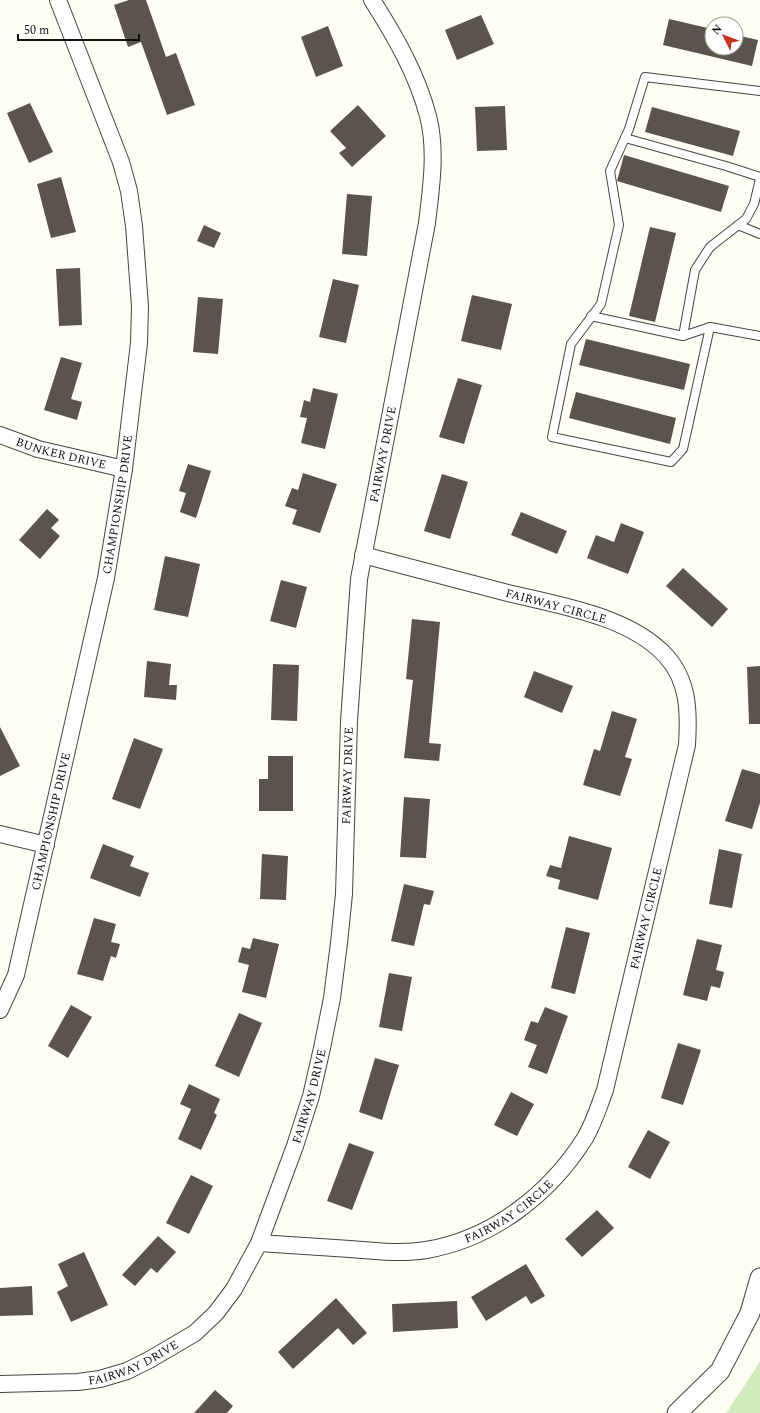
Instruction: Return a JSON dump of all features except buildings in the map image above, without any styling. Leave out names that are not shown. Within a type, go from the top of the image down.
[{"type":"street","name":"CHAMPIONSHIP DRIVE","points":[[0,1010],[16,975],[106,578],[124,469],[139,344],[140,306],[134,226],[129,191],[121,162],[58,0]]},
{"type":"street","name":"FAIRWAY DRIVE","points":[[0,1384],[78,1382],[100,1379],[127,1371],[161,1354],[195,1333],[216,1313],[234,1288],[259,1243],[295,1146],[311,1096],[332,998],[344,894],[349,721],[356,609],[363,555],[427,223],[431,189],[432,152],[428,117],[416,82],[401,48],[372,0]]},
{"type":"street","name":"BUNKER DRIVE","points":[[0,435],[38,449],[124,469]]},
{"type":"street","name":"FAIRWAY CIRCLE","points":[[259,1243],[387,1252],[425,1250],[455,1243],[484,1231],[513,1214],[555,1178],[586,1136],[597,1114],[605,1090],[687,744],[689,719],[687,698],[679,673],[667,656],[653,643],[635,632],[595,615],[363,555]]},
{"type":"street","points":[[0,834],[46,845]]},
{"type":"street","points":[[677,1413],[720,1371],[750,1313],[760,1278]]},
{"type":"lane","points":[[710,327],[683,448],[671,462],[552,436],[571,344],[601,304],[619,225],[610,171],[629,129],[645,77],[760,91]]},
{"type":"lane","points":[[625,138],[726,166],[760,178],[754,204],[746,219],[710,247],[695,270],[683,336]]},
{"type":"lane","points":[[738,225],[760,234]]},
{"type":"lane","points":[[591,316],[683,336],[710,327],[760,336]]},
{"type":"green space","points":[[760,1361],[760,1413],[726,1413],[756,1368]]}]
